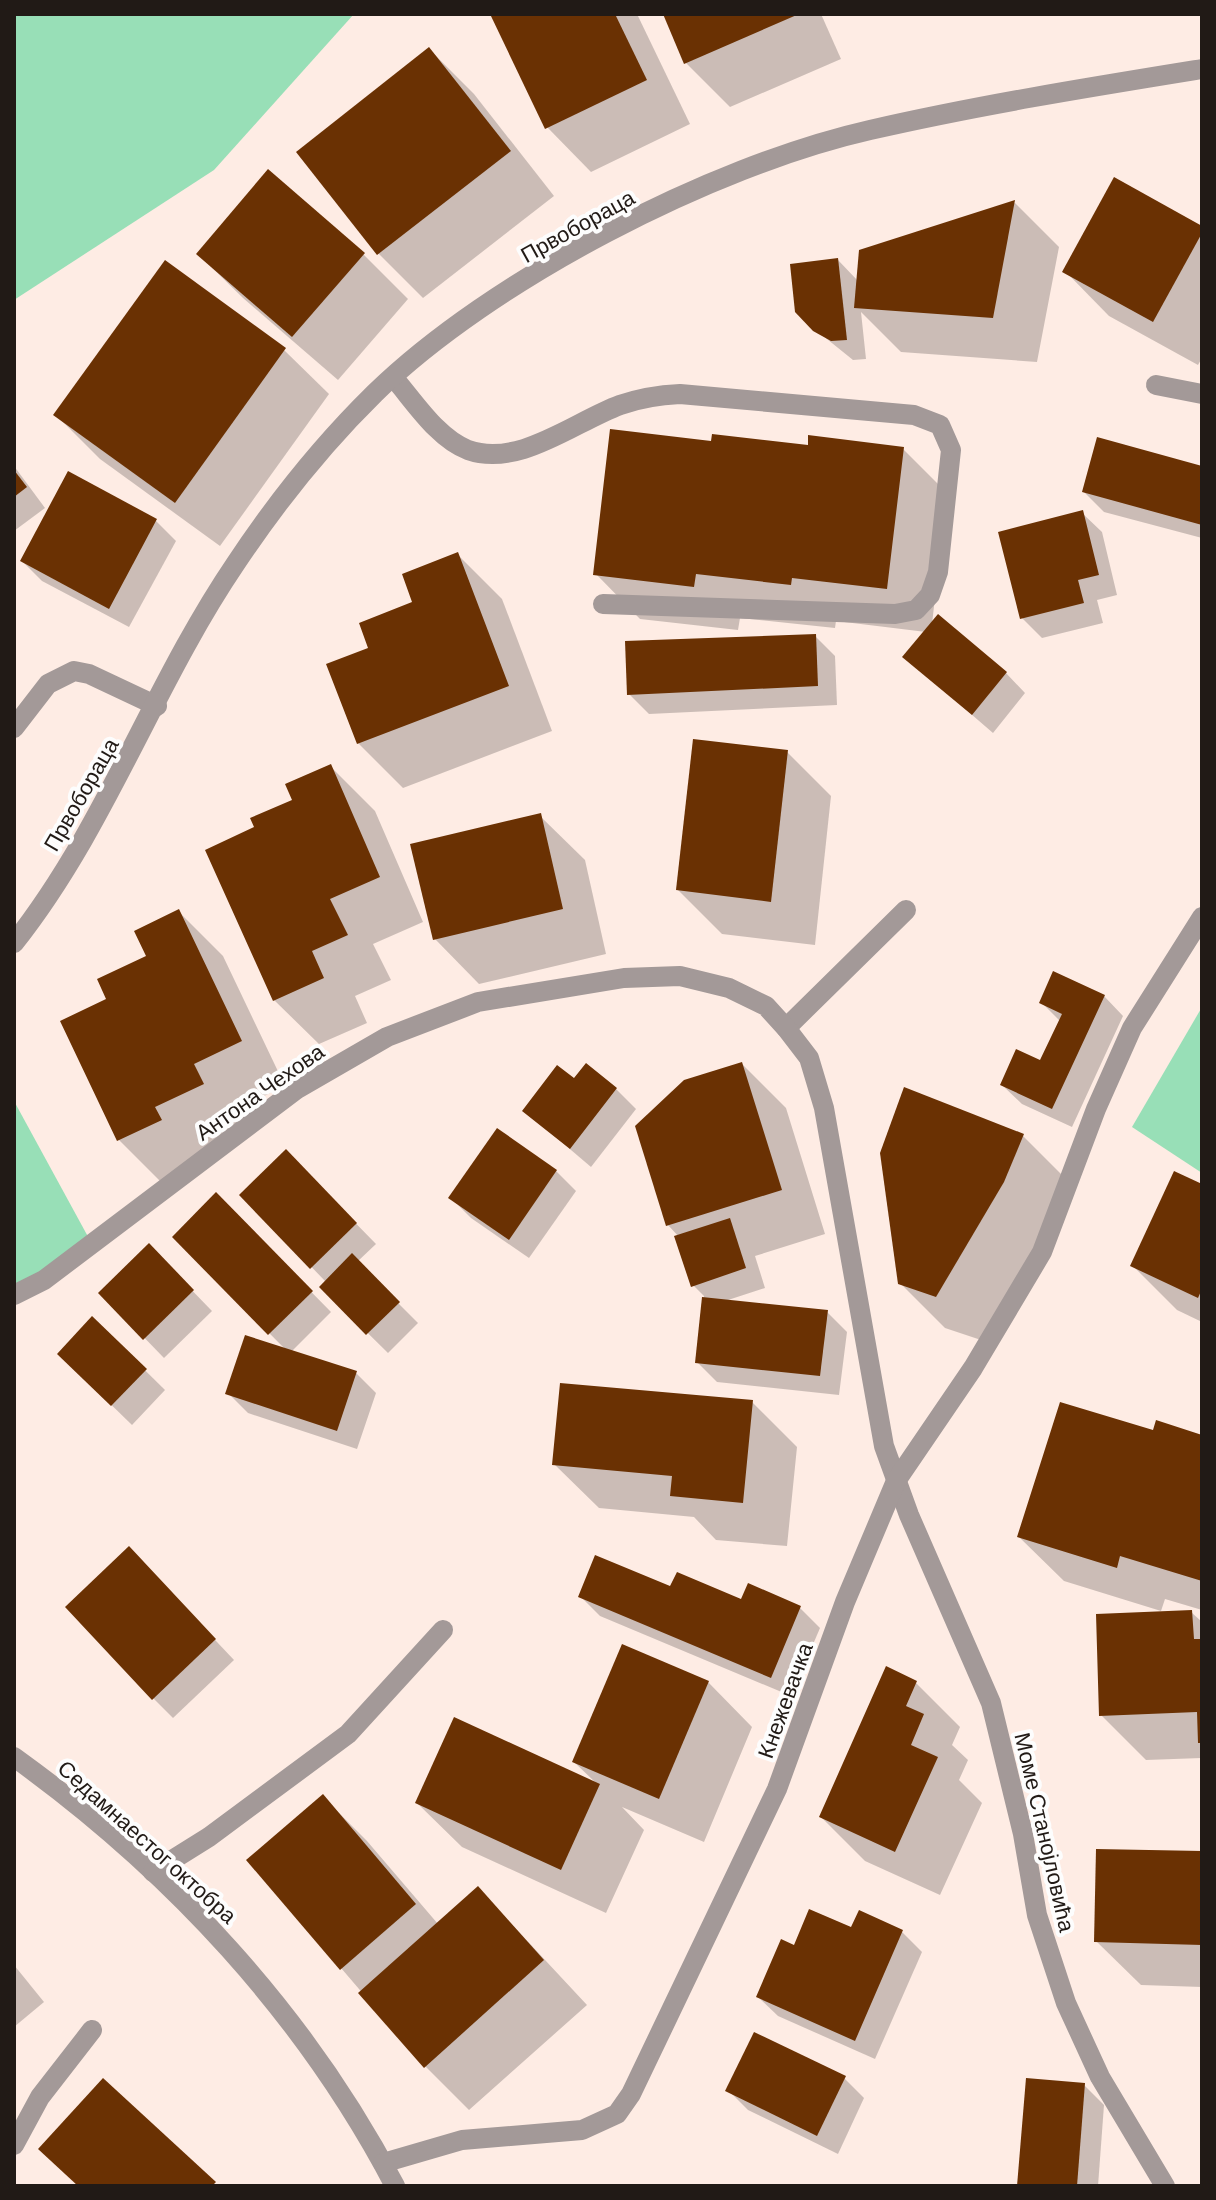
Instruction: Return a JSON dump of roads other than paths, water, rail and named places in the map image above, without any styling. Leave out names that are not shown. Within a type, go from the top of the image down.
[{"type":"street","name":"Првобораца","points":[[14,943],[107,800],[207,608],[260,528],[343,426],[393,377],[464,321],[555,262],[646,214],[754,166],[868,130],[1202,69]]},
{"type":"street","points":[[393,377],[443,434],[469,450],[500,453],[536,445],[620,405],[647,397],[680,394],[914,415],[940,425],[951,450],[938,572],[930,595],[916,610],[895,614],[603,604]]},
{"type":"street","points":[[1156,385],[1202,394]]},
{"type":"street","points":[[14,728],[48,684],[74,671],[89,674],[157,706]]},
{"type":"street","points":[[896,1481],[875,1407],[824,1108],[809,1058],[786,1028],[906,910]]},
{"type":"street","name":"Кнежевачка","points":[[383,2163],[462,2140],[582,2130],[617,2114],[631,2094],[777,1789],[845,1602],[896,1481],[973,1368],[1042,1252],[1096,1109],[1132,1028],[1202,917]]},
{"type":"street","name":"Антона Чехова","points":[[14,1295],[44,1280],[297,1089],[387,1037],[478,1002],[624,978],[680,976],[729,988],[766,1006],[786,1028]]},
{"type":"street","name":"Моме Станојловића","points":[[896,1481],[991,1703],[1023,1834],[1037,1915],[1066,2003],[1100,2077],[1165,2186]]},
{"type":"street","points":[[153,1872],[209,1837],[348,1734],[443,1630]]},
{"type":"street","name":"Седамнаестог октобра","points":[[14,1757],[153,1872],[234,1951],[298,2030],[383,2163]]},
{"type":"street","points":[[14,2145],[40,2097],[92,2030]]},
{"type":"street","points":[[383,2163],[395,2186]]}]
